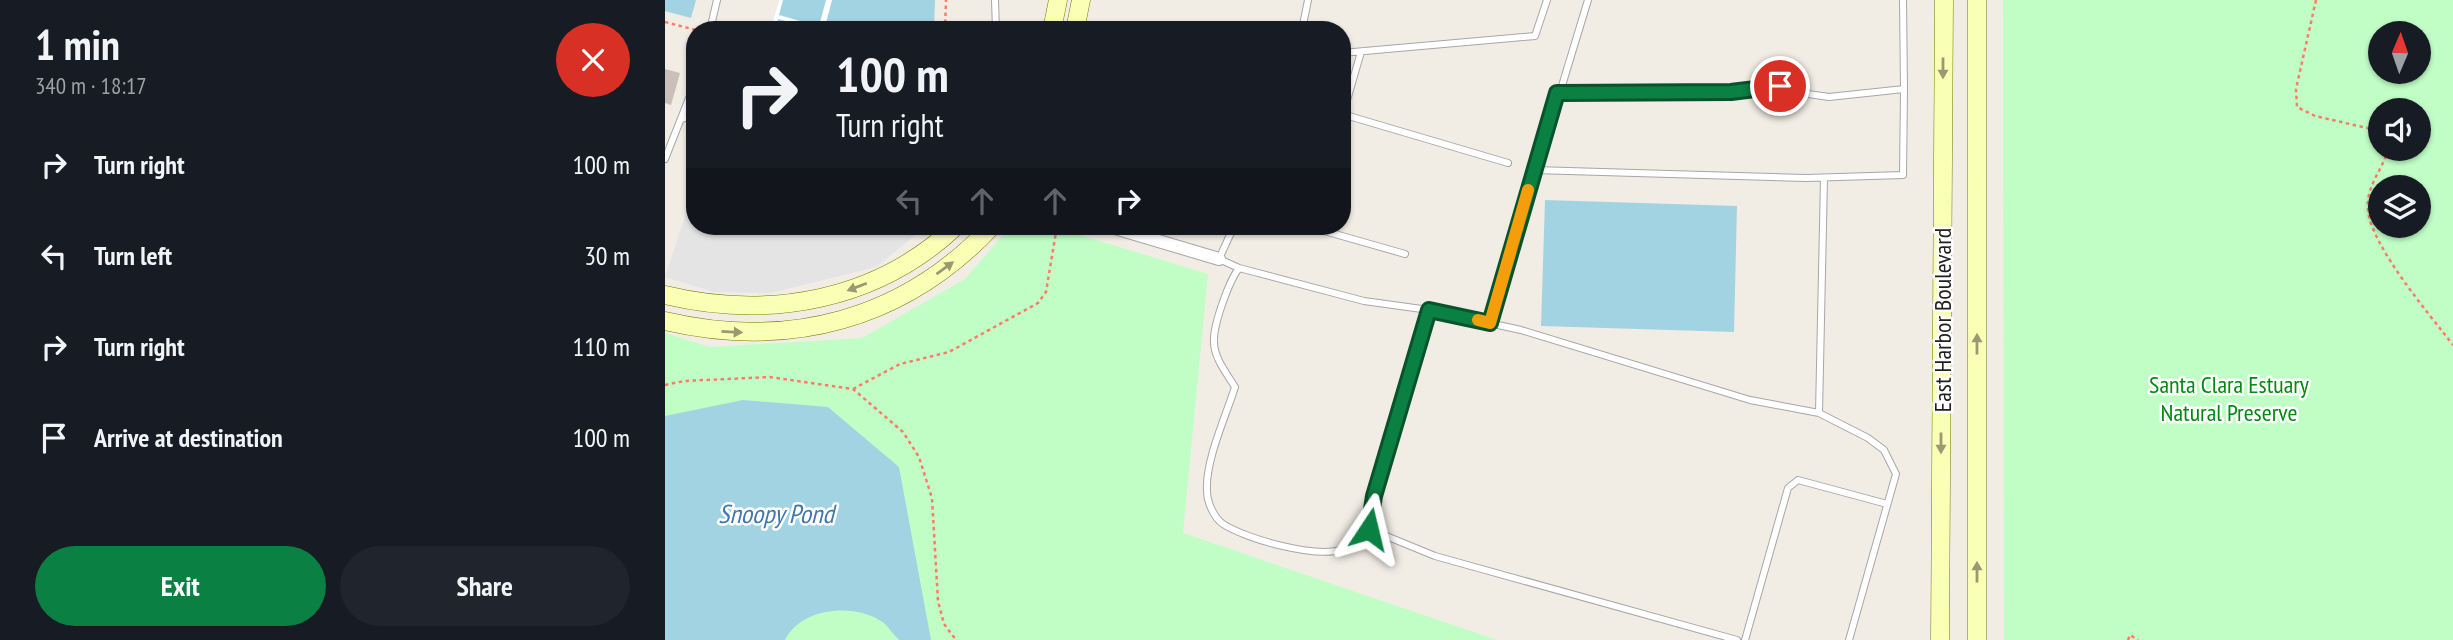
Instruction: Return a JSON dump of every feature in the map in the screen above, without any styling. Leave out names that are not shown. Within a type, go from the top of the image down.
[{"type":"main road","points":[[1054,21],[1058,0]]},
{"type":"main road","name":"East Harbor Boulevard","points":[[1940,640],[1944,0]]},
{"type":"main road","name":"East Harbor Boulevard","points":[[1977,0],[1977,640]]},
{"type":"main road","points":[[1076,21],[1077,1]]},
{"type":"main road","points":[[665,295],[706,304],[758,307],[829,297],[900,267],[925,252],[945,235]]},
{"type":"main road","points":[[665,321],[702,330],[758,333],[783,332],[845,319],[915,289],[965,253],[983,235]]},
{"type":"street","points":[[1138,235],[1219,259]]},
{"type":"lane","points":[[712,21],[717,0]]},
{"type":"lane","points":[[995,0],[996,21]]},
{"type":"lane","points":[[1304,21],[1308,0]]},
{"type":"lane","points":[[1351,53],[1535,36],[1547,0]]},
{"type":"lane","points":[[1490,323],[1557,93],[1588,0]]},
{"type":"lane","points":[[1534,170],[1824,178],[1903,175],[1903,0]]},
{"type":"lane","points":[[1351,86],[1361,52]]},
{"type":"lane","points":[[1557,93],[1731,92],[1780,86],[1801,93],[1829,97],[1904,89]]},
{"type":"lane","points":[[665,159],[686,108]]},
{"type":"lane","points":[[1351,116],[1509,163]]},
{"type":"lane","points":[[682,119],[686,118]]},
{"type":"lane","points":[[1819,414],[1824,178]]},
{"type":"lane","points":[[1230,235],[1219,259],[1239,268],[1364,301],[1429,310],[1490,323],[1750,400],[1819,414],[1868,438],[1884,450],[1896,474],[1849,640]]},
{"type":"lane","points":[[1338,235],[1405,254]]},
{"type":"lane","points":[[1239,268],[1230,280],[1213,341],[1220,364],[1235,387],[1209,468],[1207,491],[1211,509],[1222,523],[1264,540],[1314,552],[1343,549],[1369,529],[1374,496],[1429,310]]},
{"type":"lane","points":[[1745,640],[1788,488],[1798,480],[1888,504]]},
{"type":"lane","points":[[1369,529],[1435,556],[1737,640]]},
{"type":"path","points":[[945,21],[946,0]]},
{"type":"path","points":[[2316,0],[2297,89],[2297,107],[2315,116],[2368,128]]},
{"type":"path","points":[[665,22],[686,27]]},
{"type":"path","points":[[2382,161],[2370,186],[2368,209],[2372,227],[2391,261],[2453,345]]},
{"type":"path","points":[[853,389],[900,365],[949,352],[1038,303],[1046,292],[1056,235]]},
{"type":"path","points":[[665,385],[684,381],[770,377],[853,389],[903,432],[919,457],[932,498],[938,601],[944,624],[956,640]]},
{"type":"path","points":[[2127,640],[2130,635],[2138,640]]},
{"type":"green space","name":"Santa Clara Estuary Natural Preserve","points":[[2003,0],[2453,0],[2453,640],[2004,640]]},
{"type":"green space","points":[[1003,235],[1080,235],[1208,274],[1183,533],[1497,640],[665,640],[665,333],[710,347],[862,338],[965,279]]},
{"type":"shaded area","points":[[686,213],[686,235],[916,235],[876,267],[771,293],[714,292],[665,277]]},
{"type":"water","points":[[665,0],[696,0],[691,18],[665,11]]},
{"type":"water","points":[[779,0],[935,0],[934,21],[773,21]]},
{"type":"water","points":[[1545,200],[1737,206],[1734,332],[1541,326]]},
{"type":"water","name":"Snoopy Pond","points":[[743,400],[828,407],[899,467],[931,640],[899,640],[884,623],[872,616],[845,610],[830,611],[803,620],[785,640],[665,640],[665,416]]},
{"type":"pier","points":[[779,0],[783,0],[779,15],[800,21],[778,19],[773,21]]},
{"type":"pier","points":[[826,0],[832,0],[827,21],[820,21]]},
{"type":"building","points":[[665,69],[680,73],[671,105],[665,103]]},
{"type":"slow traffic","points":[[1478,320],[1490,323],[1528,190]]},
{"type":"route","points":[[1369,529],[1374,496],[1429,310],[1490,323],[1557,93],[1731,92],[1780,86]]}]
